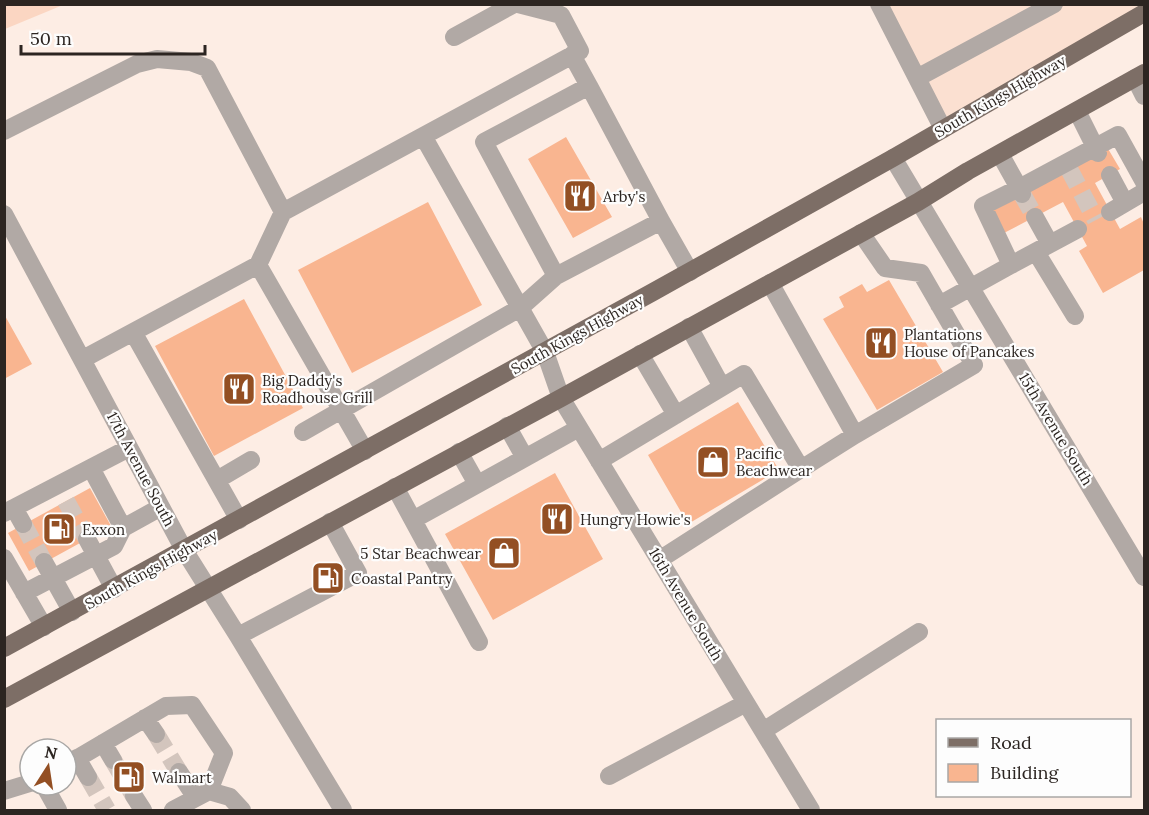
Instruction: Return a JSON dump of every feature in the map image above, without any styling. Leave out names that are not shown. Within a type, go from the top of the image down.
[{"type":"main road","name":"South Kings Highway","points":[[4,648],[690,272],[1144,13]]},
{"type":"main road","points":[[4,699],[561,398],[918,202],[1000,153],[1140,76]]},
{"type":"street","points":[[82,358],[258,265],[283,212],[580,51],[561,15],[516,4],[454,37]]},
{"type":"street","points":[[879,4],[943,129]]},
{"type":"street","points":[[917,78],[1054,4]]},
{"type":"street","points":[[572,55],[660,221],[690,272]]},
{"type":"street","points":[[4,131],[137,64],[158,59],[191,62],[207,68],[283,212]]},
{"type":"street","points":[[1140,76],[1144,96]]},
{"type":"street","points":[[556,276],[484,142],[589,86]]},
{"type":"street","points":[[1077,111],[1097,150]]},
{"type":"street","points":[[1011,265],[983,206],[1020,191],[1097,150],[1118,135],[1144,182]]},
{"type":"street","name":"16th Avenue South","points":[[423,136],[545,352],[561,398],[811,810]]},
{"type":"street","points":[[1000,153],[1020,191]]},
{"type":"street","name":"15th Avenue South","points":[[893,158],[1144,577]]},
{"type":"street","points":[[1110,175],[1117,208],[1144,192]]},
{"type":"street","name":"17th Avenue South","points":[[4,214],[184,550],[343,810]]},
{"type":"street","points":[[1035,217],[1043,248],[1075,316]]},
{"type":"street","points":[[303,432],[520,308],[556,276],[660,221]]},
{"type":"street","points":[[939,305],[1078,229]]},
{"type":"street","points":[[659,560],[855,435],[974,365],[921,273],[885,268],[861,233]]},
{"type":"street","points":[[258,265],[365,451]]},
{"type":"street","points":[[770,283],[855,435]]},
{"type":"street","points":[[689,327],[722,387]]},
{"type":"street","points":[[133,332],[239,520]]},
{"type":"street","points":[[640,354],[676,415]]},
{"type":"street","points":[[599,461],[744,374],[801,469]]},
{"type":"street","points":[[507,426],[525,458]]},
{"type":"street","points":[[412,520],[579,428]]},
{"type":"street","points":[[23,524],[9,510],[62,493],[91,468],[129,448]]},
{"type":"street","points":[[459,452],[477,484]]},
{"type":"street","points":[[217,480],[251,460]]},
{"type":"street","points":[[91,468],[123,528]]},
{"type":"street","points":[[395,487],[478,642]]},
{"type":"street","points":[[24,593],[49,570],[96,556],[114,546],[123,528],[161,507]]},
{"type":"street","points":[[238,636],[358,573],[330,522]]},
{"type":"street","points":[[87,539],[114,589]]},
{"type":"street","points":[[4,558],[44,627]]},
{"type":"street","points":[[49,570],[72,612]]},
{"type":"street","points":[[763,731],[920,633]]},
{"type":"street","points":[[609,776],[746,703]]},
{"type":"street","points":[[78,758],[166,706],[192,705],[224,753],[202,795]]},
{"type":"street","points":[[145,718],[156,734]]},
{"type":"street","points":[[103,743],[113,760]]},
{"type":"street","points":[[78,768],[88,777]]},
{"type":"street","points":[[179,772],[202,795]]},
{"type":"street","points":[[173,810],[202,795],[230,797],[242,810]]},
{"type":"shaded area","points":[[5,4],[63,4],[63,5],[5,29]]},
{"type":"shaded area","points":[[1144,4],[943,129],[879,5]]},
{"type":"building","points":[[566,137],[612,217],[573,238],[528,159]]},
{"type":"building","points":[[1107,147],[1120,169],[1095,183],[1120,229],[1141,217],[1144,224],[1144,270],[1103,293],[1079,251],[1087,246],[1063,202],[1004,233],[992,210]]},
{"type":"building","points":[[428,202],[482,305],[352,373],[298,270]]},
{"type":"building","points":[[889,280],[943,372],[877,410],[823,319],[844,307],[839,297],[862,284],[867,292]]},
{"type":"building","points":[[244,299],[303,408],[214,456],[155,346]]},
{"type":"building","points":[[4,314],[32,364],[4,379]]},
{"type":"building","points":[[738,402],[779,470],[688,524],[648,455]]},
{"type":"building","points":[[555,473],[603,559],[493,620],[445,534]]},
{"type":"building","name":"Exxon","points":[[90,488],[111,526],[29,571],[8,533]]},
{"type":"tunnel","points":[[1069,169],[1096,220]]},
{"type":"tunnel","points":[[1022,194],[1035,217]]},
{"type":"tunnel","points":[[66,501],[87,539]]},
{"type":"tunnel","points":[[23,524],[44,562]]},
{"type":"tunnel","points":[[156,734],[179,772]]},
{"type":"tunnel","points":[[113,760],[134,796]]},
{"type":"tunnel","points":[[88,777],[107,810]]},
{"type":"place","name":"Arby's","points":[[580,196]]},
{"type":"place","name":"Plantations House of Pancakes","points":[[881,343]]},
{"type":"place","name":"Big Daddy's Roadhouse Grill","points":[[239,389]]},
{"type":"place","name":"Pacific Beachwear","points":[[713,462]]},
{"type":"place","name":"Hungry Howie's","points":[[557,519]]},
{"type":"place","name":"Exxon","points":[[59,529]]},
{"type":"place","name":"5 Star Beachwear","points":[[504,553]]},
{"type":"place","name":"Coastal Pantry","points":[[328,578]]},
{"type":"place","name":"Walmart","points":[[129,777]]}]
